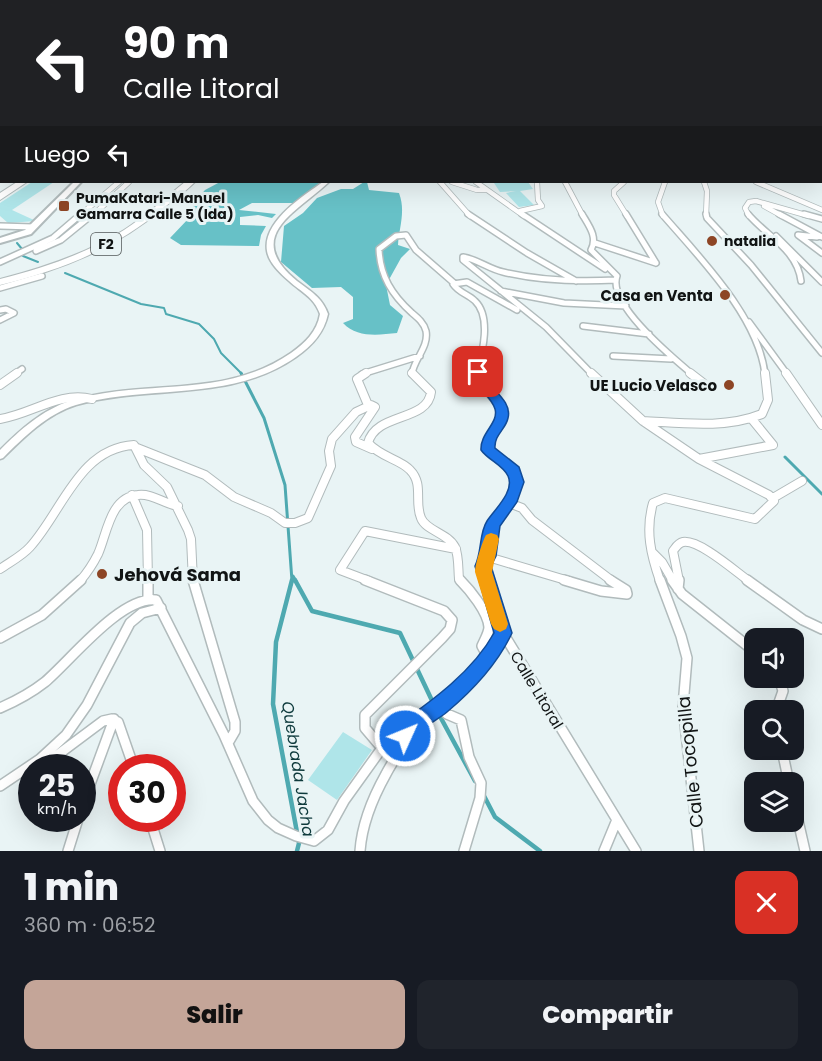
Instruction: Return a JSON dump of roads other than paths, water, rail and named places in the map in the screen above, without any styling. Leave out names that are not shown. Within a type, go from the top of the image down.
[{"type":"highway","points":[[0,197],[21,183]]},
{"type":"highway","name":"F2","points":[[0,276],[60,257],[106,237],[135,218],[180,183]]},
{"type":"highway","name":"F2","points":[[0,282],[69,261],[118,237],[144,220],[189,183]]},
{"type":"main road","points":[[0,241],[23,234],[33,227],[76,183]]},
{"type":"street","points":[[0,262],[28,251],[59,234],[118,183]]},
{"type":"street","points":[[28,251],[44,249],[62,238],[128,183]]},
{"type":"street","points":[[0,456],[19,437],[47,416],[74,403],[141,391],[216,386],[247,379],[274,369],[309,343],[318,333],[323,322],[322,308],[316,297],[289,278],[278,265],[271,253],[270,240],[280,218],[325,183]]},
{"type":"street","points":[[442,183],[448,187],[463,210],[469,215],[527,253],[581,283]]},
{"type":"street","points":[[455,183],[477,190],[487,190]]},
{"type":"street","points":[[477,183],[617,279]]},
{"type":"street","points":[[520,211],[542,206],[538,200],[537,183]]},
{"type":"street","points":[[566,183],[594,236],[595,243],[591,250],[614,272],[617,279],[615,286],[626,306],[671,358],[703,383],[682,386],[604,386]]},
{"type":"street","points":[[595,243],[656,263],[614,195],[614,191],[623,183]]},
{"type":"street","points":[[665,183],[658,202],[662,214],[702,260],[745,319],[762,338],[822,425]]},
{"type":"street","points":[[704,183],[708,191],[705,212],[707,218],[751,265],[822,353]]},
{"type":"street","points":[[758,183],[822,210]]},
{"type":"street","points":[[801,281],[800,271],[789,256],[750,218],[746,208],[749,202],[754,200],[822,219]]},
{"type":"street","points":[[749,202],[774,210],[822,238]]},
{"type":"street","points":[[750,218],[760,221],[822,282]]},
{"type":"street","points":[[0,226],[9,224],[33,227]]},
{"type":"street","points":[[372,449],[368,438],[373,430],[417,410],[429,400],[430,392],[412,374],[426,338],[426,330],[422,322],[397,299],[384,283],[379,249],[396,236],[406,235],[417,250],[454,283],[467,282],[520,312],[525,312]]},
{"type":"street","points":[[822,238],[798,235],[822,253]]},
{"type":"street","points":[[617,279],[581,283],[500,272],[463,257],[463,260],[567,346],[604,386],[643,421],[699,459],[773,498],[802,481]]},
{"type":"street","points":[[0,288],[42,276]]},
{"type":"street","name":"Calle Litoral","points":[[454,283],[453,286],[475,300],[480,309],[483,345],[482,361],[477,376],[499,403],[502,415],[487,445],[493,455],[509,465],[516,477],[516,487],[493,525],[483,572],[503,633],[616,822],[636,851]]},
{"type":"street","points":[[500,291],[564,303],[626,306]]},
{"type":"street","points":[[0,310],[6,309],[14,313],[0,320]]},
{"type":"street","points":[[643,421],[693,423],[751,418],[762,414],[768,400],[765,364],[745,319]]},
{"type":"street","points":[[583,326],[649,334]]},
{"type":"street","points":[[368,405],[368,394],[357,379],[362,374],[420,356]]},
{"type":"street","points":[[613,356],[671,358]]},
{"type":"street","points":[[0,385],[22,369]]},
{"type":"street","points":[[0,419],[18,416],[67,398],[81,396],[92,399]]},
{"type":"street","points":[[0,569],[28,548],[95,458],[124,444],[134,445],[205,475],[229,494],[285,523],[295,523],[308,518],[331,466],[329,451],[332,439],[356,412],[368,405],[374,406],[375,411],[358,428],[355,440],[361,446],[401,463],[414,473],[418,482],[418,509],[422,521],[450,540],[456,549],[459,579],[474,594],[489,626],[482,646],[488,657]]},
{"type":"street","points":[[699,459],[773,445],[751,418]]},
{"type":"street","points":[[137,448],[144,465],[167,487],[178,506],[191,539],[192,578],[235,722],[235,731],[228,743]]},
{"type":"street","points":[[0,638],[34,619],[74,587],[97,557],[114,512],[124,499],[132,495],[147,495],[172,506],[178,506]]},
{"type":"street","points":[[132,495],[147,530],[148,599]]},
{"type":"street","name":"Calle Tocopilla","points":[[699,851],[682,705],[686,652],[660,585],[649,533],[650,512],[653,504],[658,500],[676,499],[755,519],[774,502],[773,498]]},
{"type":"street","points":[[488,556],[601,591],[627,594],[626,590],[597,572],[532,520],[522,508],[508,503]]},
{"type":"street","points":[[382,748],[365,729],[365,715],[442,638],[450,629],[452,620],[444,610],[340,570],[365,531],[456,549]]},
{"type":"street","points":[[678,589],[680,585],[673,551],[679,543],[690,542],[698,545],[803,620],[822,629]]},
{"type":"street","points":[[653,553],[662,562],[678,589],[744,643]]},
{"type":"street","points":[[0,708],[22,698],[47,680],[120,615],[139,602],[148,599],[156,600],[228,743],[240,779],[268,820],[302,840],[314,841],[328,830],[344,801],[382,748],[440,706],[488,657],[503,633]]},
{"type":"street","points":[[47,754],[69,732],[87,706],[133,619],[147,611],[161,608]]},
{"type":"street","points":[[440,706],[447,714],[461,720],[470,757],[481,783],[480,798],[464,851]]},
{"type":"street","points":[[59,754],[103,721],[114,718]]},
{"type":"street","points":[[114,718],[118,722],[129,754]]},
{"type":"street","points":[[96,768],[114,718]]},
{"type":"street","points":[[360,851],[361,830],[366,813],[402,745],[405,730]]},
{"type":"street","points":[[0,786],[18,776]]},
{"type":"street","points":[[604,851],[616,822]]},
{"type":"street","points":[[68,851],[74,832]]},
{"type":"street","points":[[154,832],[160,851]]},
{"type":"street","points":[[801,832],[805,851]]},
{"type":"waterway","name":"Quebrada Jacha","points":[[17,243],[22,249]]},
{"type":"waterway","name":"Quebrada Jacha","points":[[23,256],[38,262]]},
{"type":"waterway","name":"Quebrada Jacha","points":[[65,273],[141,304],[164,308],[166,314],[199,324],[214,339],[221,353],[241,373]]},
{"type":"waterway","name":"Quebrada Jacha","points":[[241,373],[264,418],[285,485],[292,580]]},
{"type":"waterway","points":[[785,457],[822,494]]},
{"type":"waterway","name":"Quebrada Jacha","points":[[293,576],[296,581]]},
{"type":"waterway","name":"Quebrada Jacha","points":[[292,580],[276,642],[273,704],[299,843],[297,851]]},
{"type":"waterway","points":[[295,580],[312,611],[400,633],[436,709],[475,781]]},
{"type":"waterway","points":[[483,794],[495,817],[540,851]]},
{"type":"place","name":"PumaKatari-Manuel Gamarra Calle 5 (Ida)","points":[[64,206]]},
{"type":"place","name":"natalia","points":[[712,241]]},
{"type":"place","name":"Casa en Venta","points":[[725,295]]},
{"type":"place","name":"UE Lucio Velasco","points":[[729,385]]},
{"type":"place","name":"Jehová Sama","points":[[102,574]]}]
